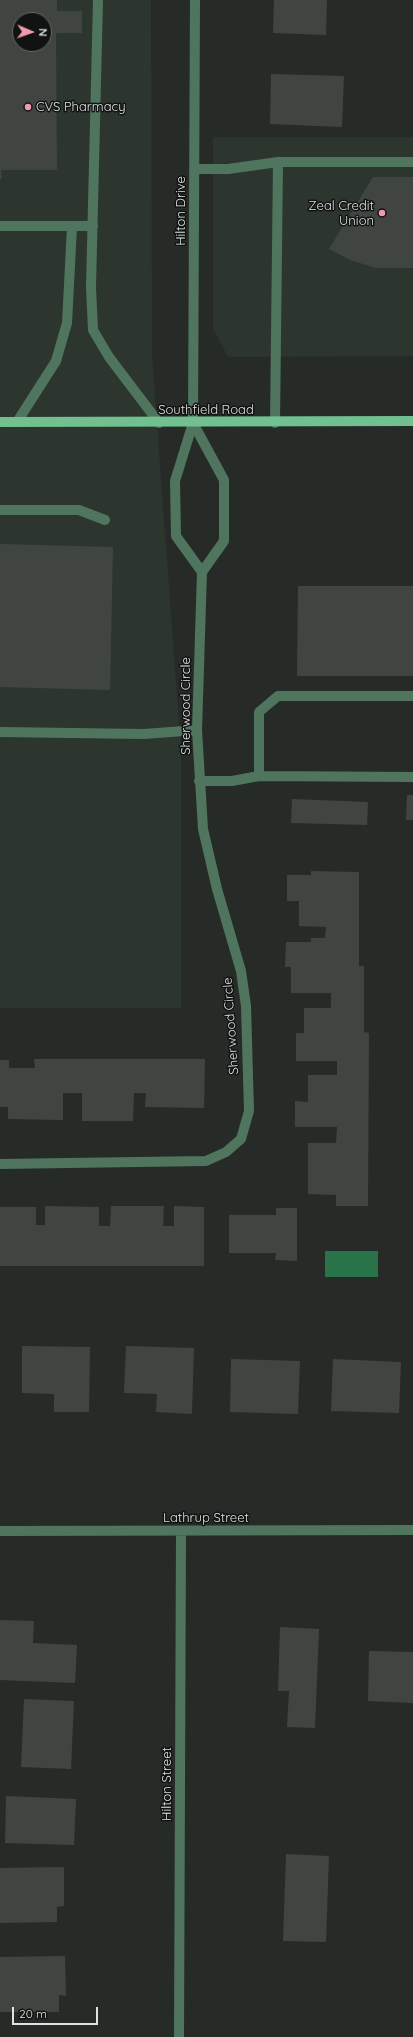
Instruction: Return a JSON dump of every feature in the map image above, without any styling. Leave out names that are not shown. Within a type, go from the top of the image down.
[{"type":"main road","name":"Southfield Road","points":[[0,422],[275,423],[413,421]]},
{"type":"street","points":[[98,0],[93,226],[90,287],[93,330],[109,357],[159,423]]},
{"type":"street","name":"Hilton Drive","points":[[193,423],[195,0]]},
{"type":"street","points":[[275,423],[278,162]]},
{"type":"street","points":[[194,168],[228,169],[278,162],[413,162]]},
{"type":"street","points":[[0,226],[93,226]]},
{"type":"street","points":[[17,422],[56,361],[67,323],[72,226]]},
{"type":"street","points":[[193,423],[224,480],[224,541],[202,572],[176,536],[175,481],[193,423]]},
{"type":"street","points":[[0,510],[79,510],[105,520]]},
{"type":"street","name":"Sherwood Circle","points":[[0,1164],[192,1163],[206,1161],[226,1152],[241,1138],[249,1111],[246,1006],[241,971],[217,888],[203,829],[197,730],[202,572]]},
{"type":"street","points":[[259,776],[259,712],[278,696],[413,696]]},
{"type":"street","points":[[0,732],[144,734],[197,730]]},
{"type":"street","points":[[200,781],[232,781],[259,776],[413,777]]},
{"type":"street","name":"Lathrup Street","points":[[0,1531],[413,1530]]},
{"type":"street","name":"Hilton Street","points":[[179,2037],[181,1531]]},
{"type":"shaded area","points":[[0,0],[151,0],[152,356],[181,751],[181,1008],[0,1008]]},
{"type":"shaded area","points":[[213,137],[413,137],[413,356],[228,357],[213,328]]},
{"type":"shaded area","points":[[325,1251],[378,1251],[378,1277],[325,1277]]},
{"type":"building","name":"CVS Pharmacy","points":[[0,0],[57,0],[57,11],[82,11],[82,33],[56,33],[57,170],[1,170],[2,179],[0,179]]},
{"type":"building","points":[[274,0],[327,0],[326,35],[273,33]]},
{"type":"building","points":[[271,74],[344,76],[342,127],[270,124]]},
{"type":"building","name":"Zeal Credit Union","points":[[373,177],[413,177],[413,268],[376,268],[350,260],[329,249]]},
{"type":"building","points":[[0,544],[113,547],[110,690],[0,687]]},
{"type":"building","points":[[298,586],[413,586],[413,676],[297,676]]},
{"type":"building","points":[[407,795],[413,795],[413,820],[406,820]]},
{"type":"building","points":[[292,799],[368,802],[367,825],[291,823]]},
{"type":"building","points":[[311,871],[359,872],[359,966],[364,966],[364,1032],[369,1033],[368,1206],[336,1206],[336,1195],[308,1194],[308,1143],[336,1143],[337,1127],[295,1127],[295,1101],[308,1102],[308,1075],[337,1075],[337,1061],[296,1061],[296,1033],[304,1033],[304,1008],[331,1008],[331,993],[291,993],[291,967],[285,967],[286,942],[311,942],[311,938],[325,938],[326,927],[299,926],[299,901],[287,901],[287,875],[311,875]]},
{"type":"building","points":[[34,1059],[205,1059],[204,1108],[145,1107],[146,1093],[134,1093],[133,1121],[82,1121],[82,1093],[63,1093],[63,1120],[8,1119],[8,1107],[0,1107],[0,1060],[9,1060],[9,1068],[35,1068]]},
{"type":"building","points":[[45,1206],[99,1207],[99,1226],[110,1226],[111,1206],[164,1206],[163,1226],[174,1226],[174,1206],[204,1207],[204,1266],[0,1266],[0,1207],[36,1207],[36,1225],[45,1225]]},
{"type":"building","points":[[276,1208],[297,1208],[297,1261],[275,1260],[276,1253],[229,1253],[229,1215],[276,1215]]},
{"type":"building","points":[[22,1346],[90,1347],[89,1412],[54,1412],[54,1394],[22,1393]]},
{"type":"building","points":[[126,1346],[194,1348],[192,1414],[156,1412],[157,1394],[124,1393]]},
{"type":"building","points":[[231,1359],[300,1361],[298,1414],[230,1412]]},
{"type":"building","points":[[333,1359],[401,1362],[399,1413],[331,1411]]},
{"type":"building","points":[[0,1620],[34,1621],[33,1643],[77,1645],[75,1683],[0,1680]]},
{"type":"building","points":[[280,1627],[319,1629],[315,1728],[287,1727],[289,1691],[278,1691]]},
{"type":"building","points":[[369,1651],[413,1652],[413,1703],[368,1701]]},
{"type":"building","points":[[24,1699],[74,1701],[71,1769],[21,1767]]},
{"type":"building","points":[[6,1796],[76,1799],[74,1845],[5,1843]]},
{"type":"building","points":[[286,1854],[329,1856],[326,1942],[283,1941]]},
{"type":"building","points":[[64,1867],[64,1906],[57,1907],[57,1922],[0,1923],[0,1868]]},
{"type":"building","points":[[65,1956],[66,1996],[59,1995],[59,2012],[0,2012],[0,1957]]},
{"type":"place","name":"CVS Pharmacy","points":[[28,107]]},
{"type":"place","name":"Zeal Credit Union","points":[[382,213]]}]
